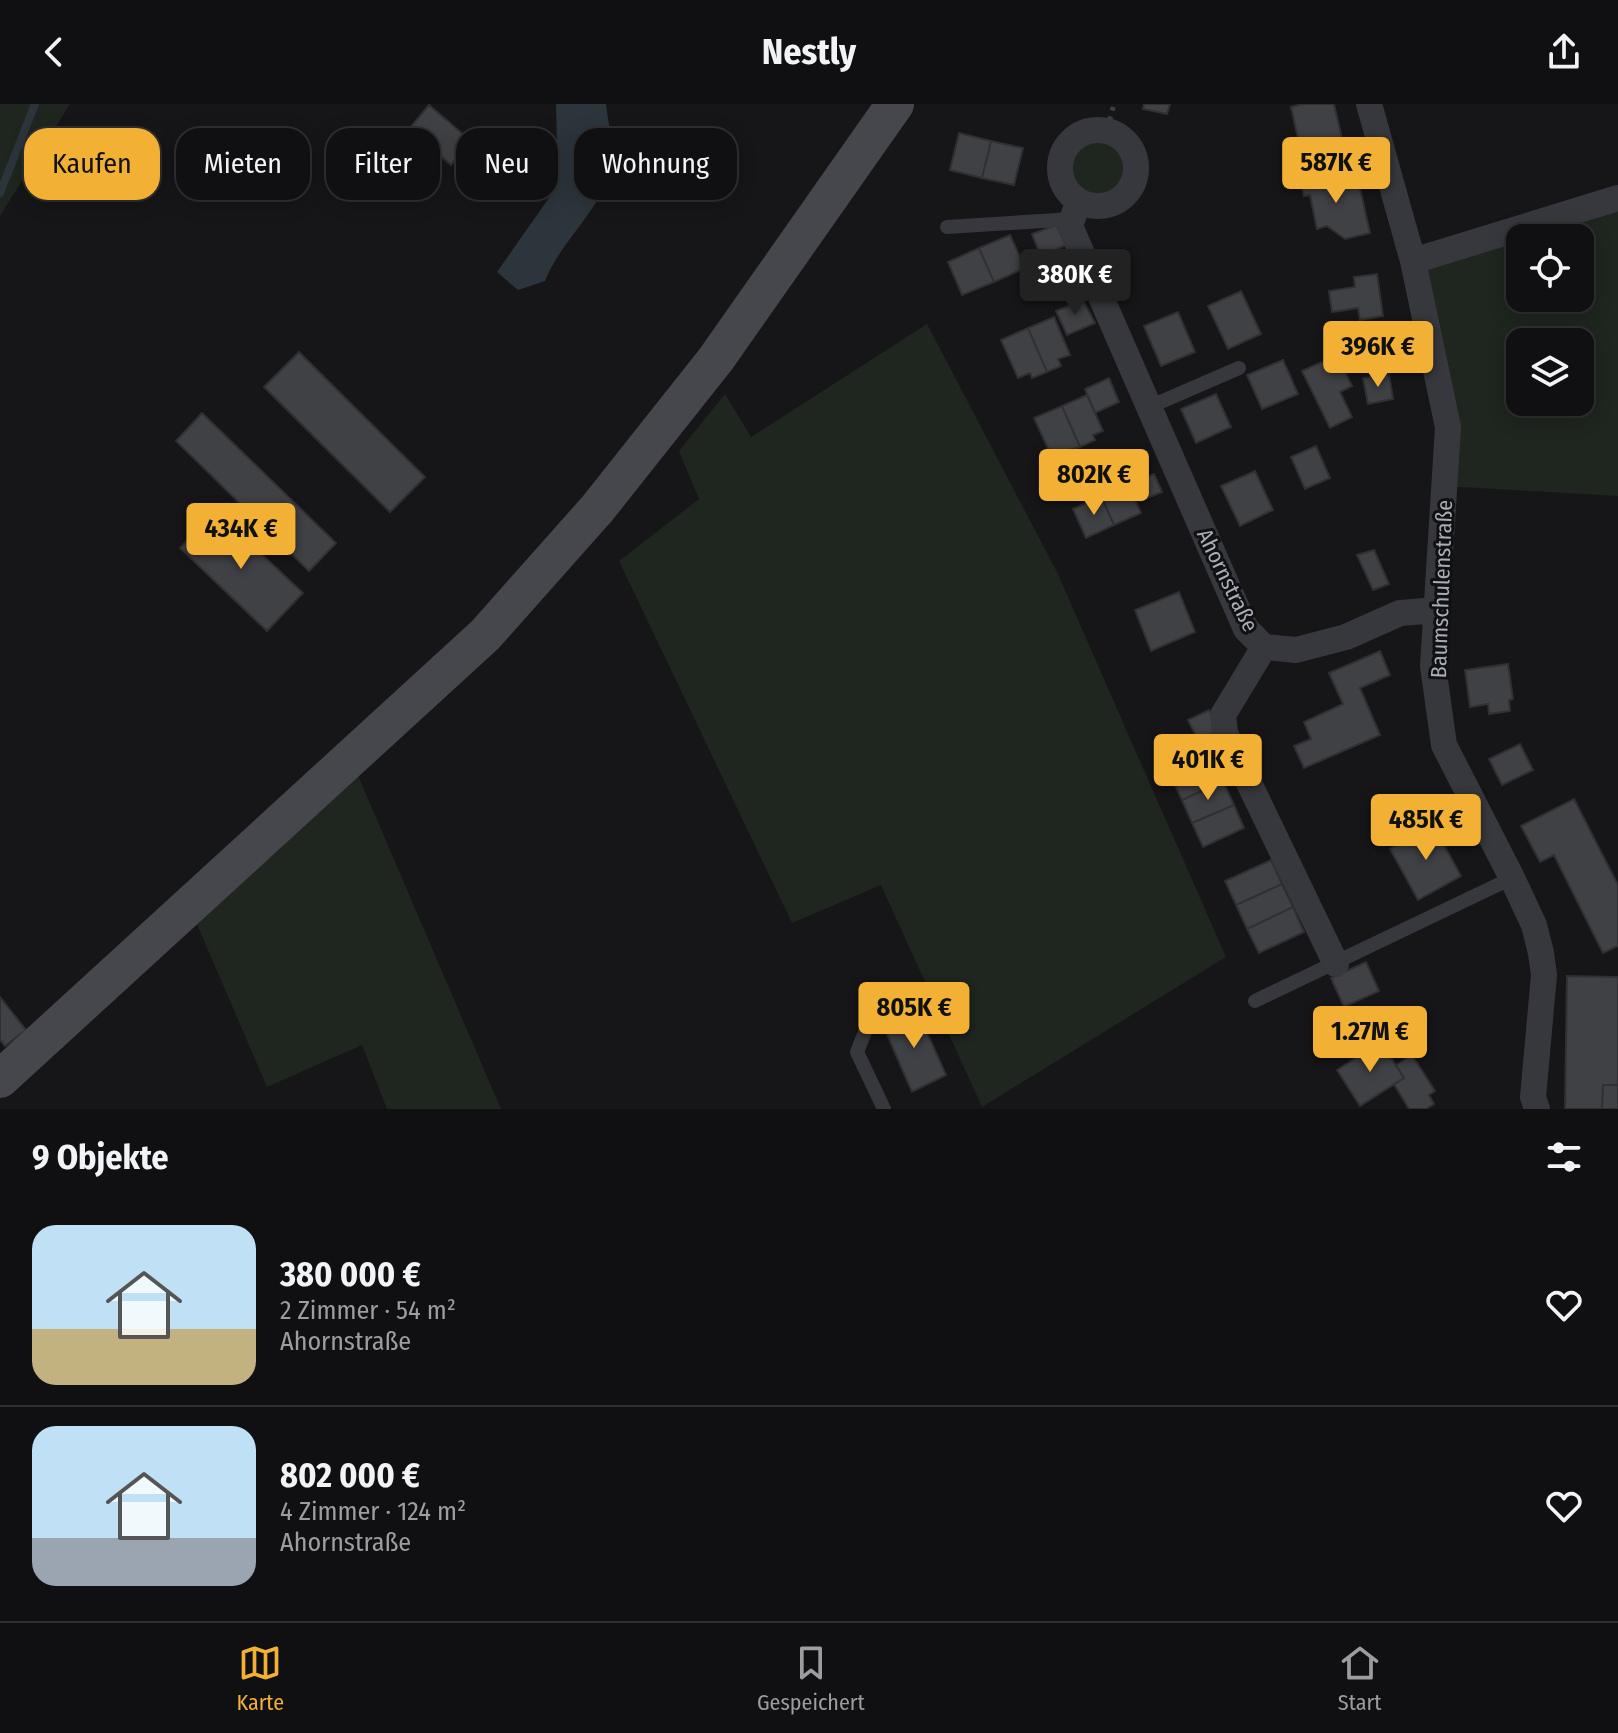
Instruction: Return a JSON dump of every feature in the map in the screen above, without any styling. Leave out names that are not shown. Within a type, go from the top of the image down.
[{"type":"main road","points":[[0,1079],[485,635],[597,509],[716,359],[895,104]]},
{"type":"street","name":"Baumschulenstraße","points":[[1369,104],[1413,261],[1448,427],[1433,666],[1444,745],[1534,925],[1544,975],[1533,1097],[1537,1109]]},
{"type":"street","name":"Ahornstraße","points":[[1107,130],[1085,131],[1066,144],[1058,165],[1062,187],[1075,211],[1070,226],[1246,629],[1264,647],[1296,650],[1346,637],[1400,613],[1437,610]]},
{"type":"street","points":[[1075,211],[1115,203],[1129,191],[1136,174],[1135,155],[1124,139],[1107,130]]},
{"type":"street","points":[[1413,261],[1618,198]]},
{"type":"street","name":"Ahornstraße","points":[[1264,647],[1223,715],[1225,733],[1336,964]]},
{"type":"lane","points":[[947,227],[1075,211]]},
{"type":"lane","points":[[1149,407],[1239,368]]},
{"type":"lane","points":[[1255,1001],[1512,878]]},
{"type":"lane","points":[[878,1000],[857,1052],[884,1109]]},
{"type":"path","points":[[1107,130],[1114,104]]},
{"type":"shaded area","points":[[0,104],[70,104],[55,128],[24,128],[24,178],[0,216]]},
{"type":"shaded area","points":[[556,104],[606,104],[610,128],[574,128],[574,200],[598,200],[561,252],[545,281],[518,290],[497,272],[547,200],[558,200]]},
{"type":"shaded area","points":[[1098,141],[1117,148],[1124,167],[1117,186],[1098,193],[1079,186],[1072,167],[1079,148]]},
{"type":"shaded area","points":[[1618,198],[1618,496],[1445,486],[1413,261],[1506,232],[1506,312],[1594,312],[1594,224],[1533,224]]},
{"type":"shaded area","points":[[927,324],[1057,572],[1226,957],[982,1107],[881,885],[792,923],[619,561],[699,499],[679,451],[725,394],[751,437]]},
{"type":"shaded area","points":[[351,759],[501,1109],[387,1109],[362,1045],[267,1087],[190,908]]},
{"type":"building","points":[[1144,104],[1170,104],[1167,114],[1143,109]]},
{"type":"building","points":[[1334,104],[1343,143],[1301,152],[1291,107]]},
{"type":"building","points":[[429,105],[456,128],[456,159],[451,165],[440,156],[440,128],[410,128]]},
{"type":"building","points":[[959,133],[991,141],[982,178],[950,170]]},
{"type":"building","points":[[991,141],[1023,148],[1014,185],[982,178]]},
{"type":"building","points":[[1325,168],[1330,190],[1359,184],[1370,233],[1345,239],[1327,226],[1317,229],[1310,195],[1304,196],[1299,174]]},
{"type":"building","points":[[1056,225],[1066,245],[1041,257],[1032,234]]},
{"type":"building","points":[[1010,235],[1025,268],[994,282],[979,248]]},
{"type":"building","points":[[979,248],[994,282],[962,295],[948,262]]},
{"type":"building","points":[[1377,274],[1383,316],[1360,320],[1358,308],[1332,312],[1329,291],[1355,287],[1354,277]]},
{"type":"building","points":[[1241,291],[1261,334],[1228,349],[1208,306]]},
{"type":"building","points":[[1083,300],[1095,323],[1067,335],[1056,311]]},
{"type":"building","points":[[1178,312],[1195,352],[1161,366],[1144,326]]},
{"type":"building","points":[[1054,317],[1070,355],[1058,359],[1061,366],[1047,372],[1028,328]]},
{"type":"building","points":[[1028,328],[1047,372],[1032,378],[1030,373],[1018,378],[1001,340]]},
{"type":"building","points":[[299,352],[425,477],[390,512],[264,387]]},
{"type":"building","points":[[1337,355],[1352,386],[1340,392],[1352,417],[1330,428],[1302,371]]},
{"type":"building","points":[[1283,360],[1298,394],[1262,409],[1247,375]]},
{"type":"building","points":[[1389,374],[1393,399],[1368,404],[1363,378]]},
{"type":"building","points":[[1109,378],[1119,402],[1095,413],[1085,389]]},
{"type":"building","points":[[1216,394],[1231,427],[1196,443],[1181,409]]},
{"type":"building","points":[[1087,395],[1103,431],[1093,435],[1095,440],[1080,447],[1062,406]]},
{"type":"building","points":[[1062,406],[1080,447],[1051,455],[1034,418]]},
{"type":"building","points":[[202,413],[336,543],[309,571],[176,441]]},
{"type":"building","points":[[1316,446],[1330,478],[1305,489],[1291,457]]},
{"type":"building","points":[[1255,471],[1273,510],[1240,526],[1221,486]]},
{"type":"building","points":[[1154,474],[1162,492],[1140,501],[1131,483]]},
{"type":"building","points":[[1128,484],[1141,513],[1114,525],[1101,496]]},
{"type":"building","points":[[1101,496],[1114,525],[1086,538],[1073,509]]},
{"type":"building","points":[[215,510],[303,593],[267,631],[180,548]]},
{"type":"building","points":[[1374,550],[1389,584],[1373,590],[1357,555]]},
{"type":"building","points":[[1179,592],[1195,632],[1151,651],[1135,610]]},
{"type":"building","points":[[1380,651],[1390,675],[1360,688],[1380,735],[1304,768],[1294,746],[1311,739],[1304,722],[1343,704],[1329,673]]},
{"type":"building","points":[[1508,664],[1513,699],[1509,700],[1510,711],[1489,714],[1488,704],[1470,707],[1465,670]]},
{"type":"building","points":[[1209,710],[1220,730],[1198,740],[1188,720]]},
{"type":"building","points":[[1520,744],[1533,770],[1502,785],[1489,759]]},
{"type":"building","points":[[1213,758],[1223,781],[1182,800],[1171,777]]},
{"type":"building","points":[[1223,781],[1234,805],[1192,823],[1182,800]]},
{"type":"building","points":[[1574,799],[1618,885],[1618,946],[1603,953],[1554,855],[1540,862],[1521,826]]},
{"type":"building","points":[[1234,805],[1244,828],[1203,847],[1192,823]]},
{"type":"building","points":[[1433,825],[1461,876],[1418,900],[1390,849]]},
{"type":"building","points":[[1271,860],[1282,884],[1236,905],[1225,881]]},
{"type":"building","points":[[1282,884],[1293,907],[1247,929],[1236,905]]},
{"type":"building","points":[[1293,907],[1304,932],[1259,953],[1247,929]]},
{"type":"building","points":[[1366,962],[1379,991],[1344,1007],[1331,978]]},
{"type":"building","points":[[1567,976],[1618,977],[1618,1085],[1603,1085],[1602,1109],[1565,1109]]},
{"type":"building","points":[[0,997],[26,1030],[5,1046],[0,1040]]},
{"type":"building","points":[[917,1010],[946,1075],[912,1092],[882,1023]]},
{"type":"building","points":[[1381,1042],[1404,1078],[1360,1106],[1337,1070]]},
{"type":"building","points":[[1412,1055],[1435,1091],[1429,1095],[1434,1104],[1426,1109],[1409,1109],[1394,1084],[1404,1078],[1396,1065]]},
{"type":"building","points":[[1603,1085],[1618,1085],[1618,1109],[1602,1109]]},
{"type":"waterway","points":[[0,193],[35,104]]}]
